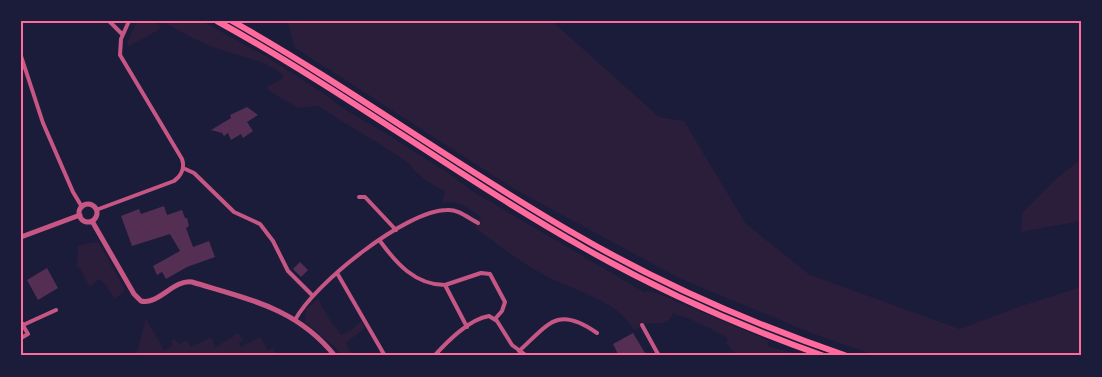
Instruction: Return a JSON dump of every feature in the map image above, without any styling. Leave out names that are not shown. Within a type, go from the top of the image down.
[{"type":"main road","points":[[217,21],[306,74],[508,202],[591,252],[695,304],[824,356]]},
{"type":"main road","points":[[232,21],[304,64],[526,205],[602,249],[679,289],[732,312],[847,356]]},
{"type":"street","points":[[109,21],[122,34]]},
{"type":"street","points":[[96,210],[174,181],[180,176],[183,168],[182,159],[122,61],[119,51],[122,34],[129,21]]},
{"type":"street","points":[[21,56],[43,123],[73,192],[82,207]]},
{"type":"street","points":[[183,168],[194,173],[235,213],[260,224],[273,241],[288,271],[313,296]]},
{"type":"street","points":[[359,197],[365,197],[396,230]]},
{"type":"street","points":[[91,205],[96,210],[97,216],[92,221],[85,221],[80,215],[82,207],[91,205]]},
{"type":"street","points":[[295,320],[313,296],[337,272],[396,230],[430,213],[445,210],[458,212],[478,223]]},
{"type":"street","points":[[21,237],[80,215]]},
{"type":"street","points":[[92,221],[134,294],[141,300],[149,301],[182,283],[188,282],[268,305],[295,320],[336,356]]},
{"type":"street","points":[[380,241],[404,270],[438,285],[445,285],[481,273],[490,274],[505,302],[502,311],[495,319]]},
{"type":"street","points":[[337,272],[385,356]]},
{"type":"street","points":[[445,285],[467,327]]},
{"type":"street","points":[[21,338],[28,334],[22,324],[56,310]]},
{"type":"street","points":[[434,356],[467,327],[486,317],[495,319],[511,343],[527,356]]},
{"type":"street","points":[[519,351],[549,324],[560,318],[581,323],[597,333]]},
{"type":"street","points":[[642,326],[659,356]]},
{"type":"shaded area","points":[[137,21],[154,21],[160,28],[129,46],[127,43]]},
{"type":"shaded area","points":[[162,21],[202,21],[267,57],[323,93],[344,109],[451,175],[472,191],[644,292],[649,291],[659,294],[769,341],[767,346],[804,356],[737,356],[726,343],[728,339],[701,324],[673,313],[665,322],[646,324],[634,330],[626,319],[605,303],[542,274],[516,258],[475,228],[481,217],[458,204],[442,203],[445,191],[423,178],[406,161],[318,106],[298,108],[271,92],[268,86],[282,79],[283,75],[276,70],[260,62],[204,43]]},
{"type":"shaded area","points":[[288,21],[552,21],[659,117],[684,121],[746,224],[810,275],[960,329],[1018,307],[1081,287],[1081,356],[877,356],[811,333],[679,278],[516,190],[294,47]]},
{"type":"shaded area","points":[[1081,159],[1081,221],[1021,232],[1022,213],[1056,179]]},
{"type":"shaded area","points":[[95,242],[99,243],[124,288],[124,292],[114,299],[106,285],[98,279],[90,287],[79,267],[77,268],[77,247]]},
{"type":"shaded area","points":[[318,299],[334,327],[336,327],[341,335],[350,331],[361,321],[365,328],[346,343],[351,356],[342,356],[336,348],[305,322],[306,309]]},
{"type":"shaded area","points":[[146,319],[164,350],[173,346],[171,341],[175,339],[179,344],[186,340],[191,347],[211,337],[216,347],[238,333],[243,340],[239,343],[241,347],[260,337],[268,350],[273,348],[278,356],[136,356]]},
{"type":"building","points":[[247,107],[258,115],[247,122],[253,131],[243,138],[241,134],[231,140],[228,133],[224,136],[222,133],[211,130],[231,118],[230,115]]},
{"type":"building","points":[[164,206],[167,215],[182,210],[185,218],[187,218],[189,226],[186,228],[193,247],[209,241],[215,257],[187,267],[166,279],[162,272],[157,275],[153,266],[180,251],[170,234],[132,246],[121,216],[139,209],[141,214]]},
{"type":"building","points":[[300,262],[308,270],[301,277],[293,269]]},
{"type":"building","points":[[47,268],[58,288],[38,300],[27,280]]},
{"type":"building","points":[[633,333],[645,353],[640,356],[619,356],[613,344]]}]
